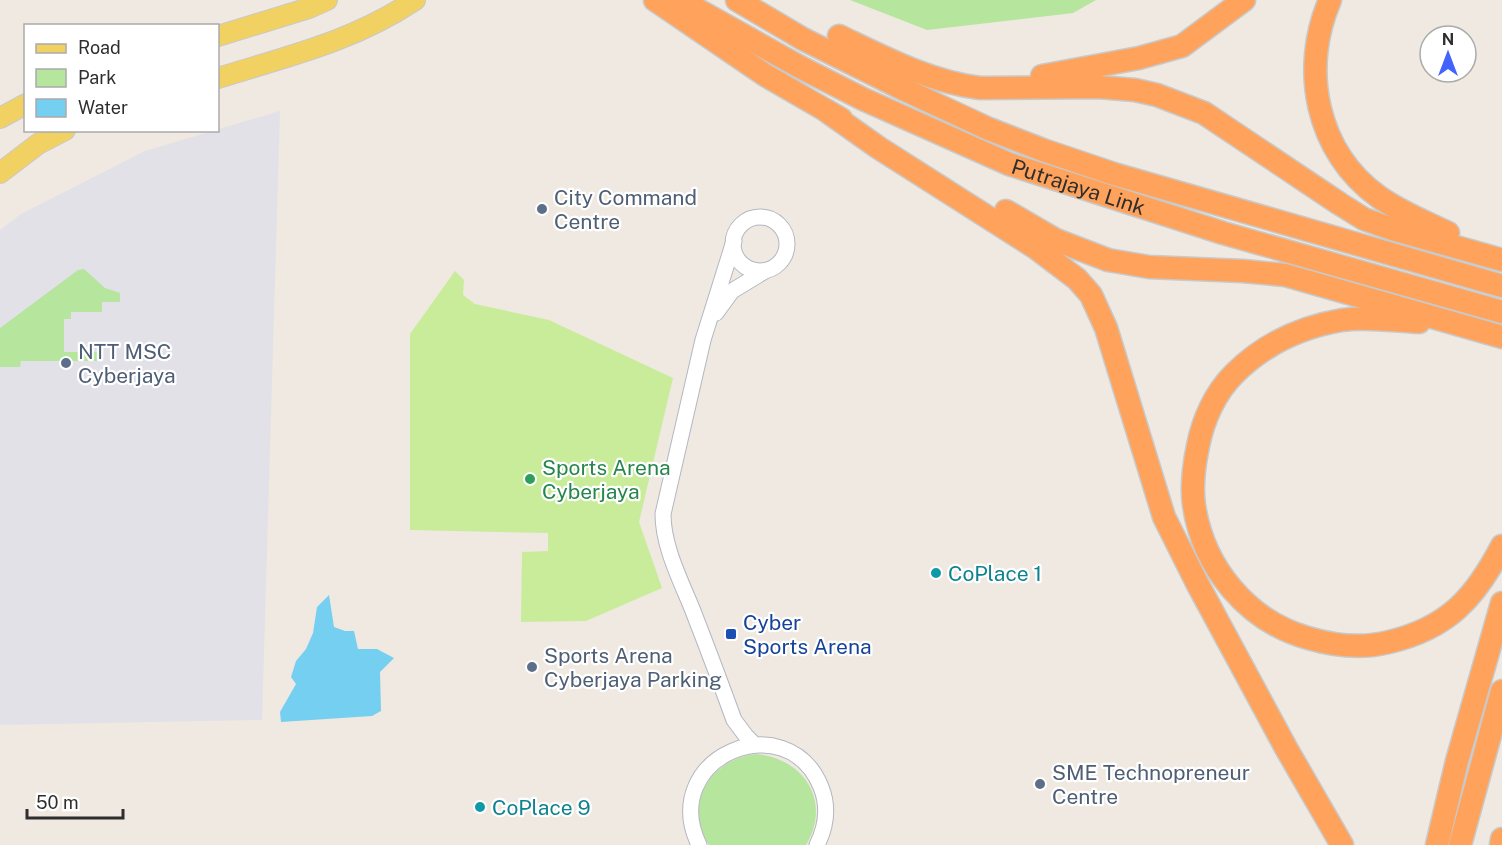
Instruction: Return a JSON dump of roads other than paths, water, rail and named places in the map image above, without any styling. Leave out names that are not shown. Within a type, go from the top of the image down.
[{"type":"highway","points":[[655,0],[765,75],[970,189],[1056,240],[1125,264],[1285,275],[1502,337]]},
{"type":"highway","name":"Putrajaya Link","points":[[680,0],[800,67],[863,99],[1009,164],[1223,233],[1502,312]]},
{"type":"highway","name":"Putrajaya Link","points":[[737,0],[802,39],[901,88],[989,129],[1043,150],[1114,174],[1502,286]]},
{"type":"highway","points":[[777,24],[839,36],[957,76],[998,81],[1022,80],[1166,52],[1182,46],[1244,0]]},
{"type":"highway","points":[[1330,0],[1318,33],[1315,89],[1319,111],[1334,148],[1360,181],[1379,197],[1492,257]]},
{"type":"highway","points":[[839,36],[910,68],[960,86],[980,88],[1117,87],[1156,95],[1204,113],[1364,219],[1492,257]]},
{"type":"highway","points":[[828,112],[879,148],[1036,248],[1077,279],[1090,296],[1106,328],[1164,517],[1286,748],[1342,845]]},
{"type":"highway","points":[[1460,324],[1343,320],[1295,333],[1270,345],[1232,375],[1208,412],[1200,437],[1194,473],[1194,504],[1207,551],[1231,589],[1247,605],[1281,629],[1320,642],[1338,645],[1361,646],[1406,638],[1440,622],[1472,596],[1502,546]]},
{"type":"highway","points":[[1437,845],[1457,761],[1502,603]]},
{"type":"highway","points":[[1460,845],[1502,691]]},
{"type":"highway","points":[[1501,845],[1502,840]]},
{"type":"main road","points":[[219,36],[309,8],[327,0]]},
{"type":"main road","points":[[219,78],[342,39],[395,14],[415,0]]},
{"type":"main road","points":[[0,112],[24,104]]},
{"type":"main road","points":[[0,118],[24,104]]},
{"type":"main road","points":[[0,162],[26,152],[61,132]]},
{"type":"main road","points":[[0,173],[26,152]]},
{"type":"street","points":[[703,340],[717,310],[732,291],[776,266],[786,253],[786,237],[777,223],[760,218],[752,219],[739,229],[734,241],[703,340],[663,514],[664,536],[734,720],[755,745]]},
{"type":"street","points":[[734,241],[736,256],[746,267],[760,271],[768,270]]},
{"type":"street","points":[[734,720],[734,749]]},
{"type":"street","points":[[699,845],[691,820],[690,808],[696,785],[701,776],[716,760],[734,749],[755,745],[777,747],[787,751],[805,763],[818,780],[825,800],[825,822],[819,845]]},
{"type":"water","points":[[329,595],[334,627],[354,631],[358,649],[377,649],[394,658],[380,672],[381,711],[372,716],[281,722],[280,712],[296,684],[291,677],[296,661],[306,649],[313,633],[317,607]]},
{"type":"place","name":"City Command Centre","points":[[542,209]]},
{"type":"place","name":"NTT MSC Cyberjaya","points":[[66,363]]},
{"type":"place","name":"Sports Arena Cyberjaya","points":[[530,479]]},
{"type":"place","name":"CoPlace 1","points":[[936,573]]},
{"type":"place","name":"Cyber Sports Arena","points":[[731,634]]},
{"type":"place","name":"Sports Arena Cyberjaya Parking","points":[[532,667]]},
{"type":"place","name":"SME Technopreneur Centre","points":[[1040,784]]},
{"type":"place","name":"CoPlace 9","points":[[480,807]]}]
